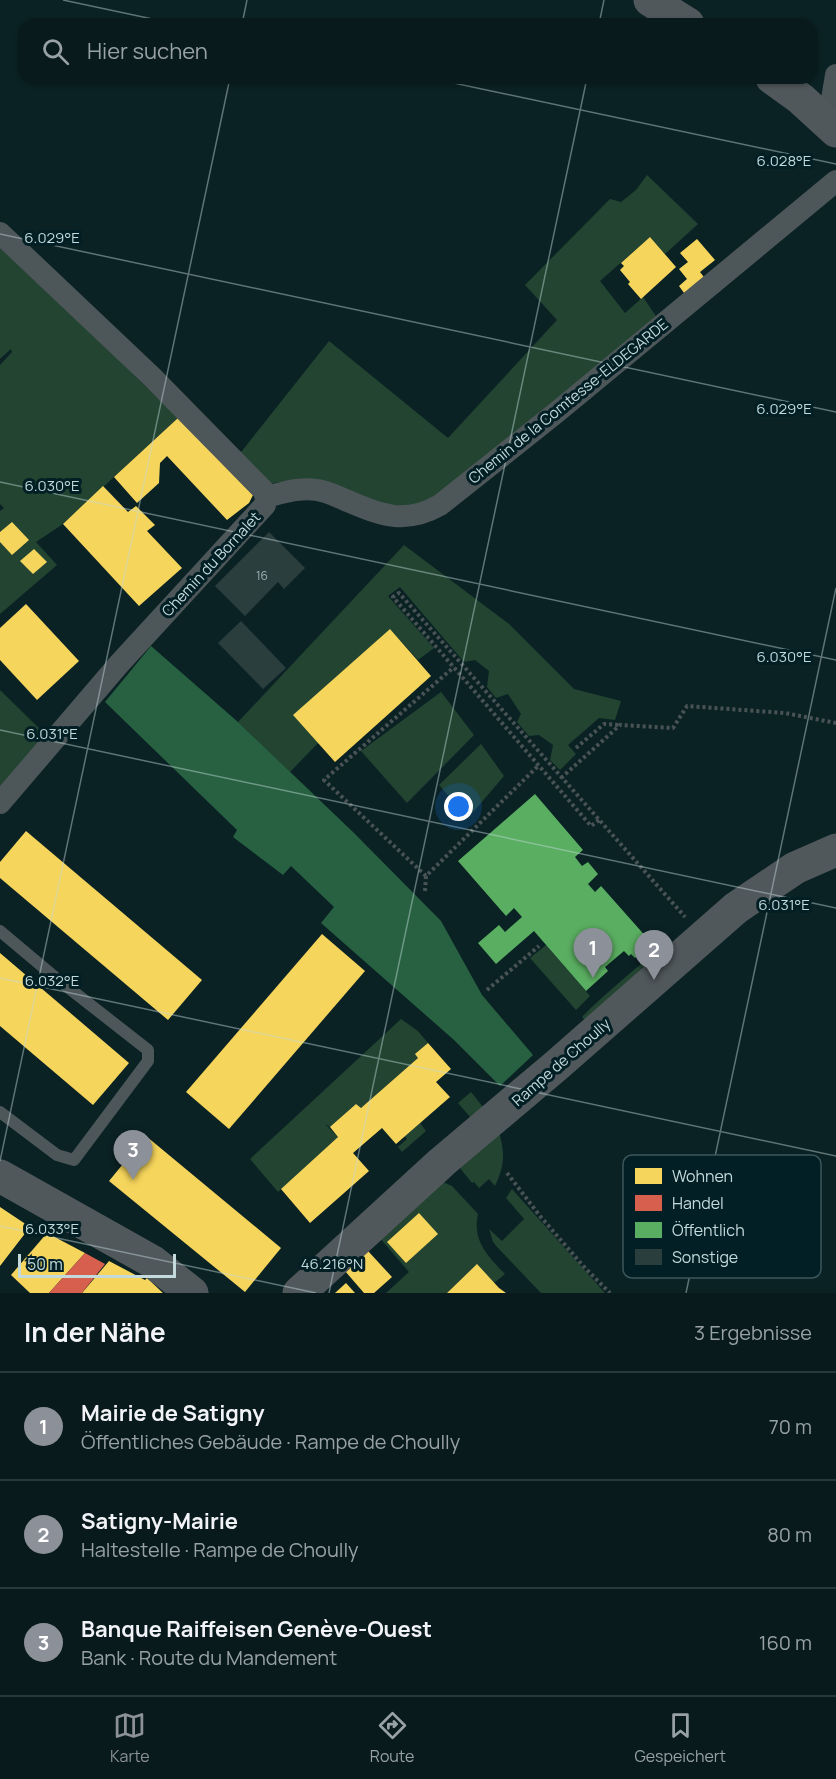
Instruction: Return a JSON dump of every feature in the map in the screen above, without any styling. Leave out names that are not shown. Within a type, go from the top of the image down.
[{"type":"street","points":[[650,0],[678,18]]},
{"type":"street","points":[[832,127],[836,75]]},
{"type":"street","points":[[780,84],[832,127]]},
{"type":"street","name":"Chemin de la Comtesse-ELDEGARDE","points":[[266,497],[306,489],[318,490],[376,513],[400,517],[418,515],[440,505],[557,412],[836,181]]},
{"type":"street","name":"Chemin du Bornalet","points":[[0,233],[152,377],[263,490],[266,497],[265,505],[118,664],[0,803]]},
{"type":"street","name":"Rampe de Choully","points":[[299,1293],[442,1162],[736,908],[795,868],[836,850]]},
{"type":"street","points":[[0,1176],[153,1262],[192,1293]]},
{"type":"lane","points":[[0,931],[148,1050],[148,1061],[74,1160],[57,1155],[0,1112]]},
{"type":"path","points":[[599,820],[591,826],[393,597],[399,593],[691,924]]},
{"type":"path","points":[[426,876],[324,780],[454,667]]},
{"type":"path","points":[[576,748],[604,724],[673,728],[687,706],[785,713],[836,723]]},
{"type":"path","points":[[561,778],[620,725]]},
{"type":"path","points":[[425,891],[426,876],[539,765]]},
{"type":"path","points":[[487,990],[539,946]]},
{"type":"path","points":[[507,1173],[540,1216],[610,1293]]},
{"type":"green space","points":[[647,175],[698,224],[665,254],[650,237],[600,281],[625,313],[643,297],[660,322],[445,494],[401,510],[279,482],[265,485],[238,456],[329,341],[448,438],[557,320],[525,285],[610,199],[621,202],[636,190]]},
{"type":"green space","points":[[0,248],[178,418],[63,524],[36,542],[57,565],[0,614],[0,511],[4,508],[0,504],[0,365],[12,352],[11,349],[0,359]]},
{"type":"green space","points":[[404,545],[509,624],[574,689],[621,701],[615,720],[599,718],[568,745],[576,754],[560,770],[550,760],[553,745],[539,735],[529,736],[517,722],[521,714],[508,694],[496,698],[487,687],[489,671],[475,660],[464,662],[400,587],[388,596],[434,648],[418,660],[390,629],[318,743],[290,772],[238,722]]},
{"type":"green space","points":[[151,646],[238,722],[354,833],[441,921],[482,995],[533,1055],[500,1086],[454,1040],[321,923],[334,907],[291,866],[283,875],[233,837],[237,830],[105,702]]},
{"type":"green space","points":[[0,690],[47,736],[0,788]]},
{"type":"green space","points":[[441,692],[474,735],[407,803],[361,751]]},
{"type":"green space","points":[[481,744],[504,776],[468,818],[439,785]]},
{"type":"green space","points":[[546,945],[590,996],[576,1010],[530,958]]},
{"type":"green space","points":[[659,948],[669,951],[587,1023],[582,1017]]},
{"type":"green space","points":[[401,1019],[418,1031],[428,1043],[418,1058],[361,1108],[356,1104],[330,1127],[325,1124],[338,1137],[278,1192],[250,1159]]},
{"type":"green space","points":[[471,1092],[483,1107],[471,1118],[458,1103]]},
{"type":"green space","points":[[420,1123],[426,1131],[402,1152],[398,1147],[407,1139],[405,1136]]},
{"type":"green space","points":[[499,1132],[503,1159],[498,1179],[495,1186],[489,1179],[479,1188],[460,1168]]},
{"type":"green space","points":[[443,1182],[452,1186],[478,1214],[479,1240],[487,1254],[505,1274],[494,1283],[476,1265],[447,1293],[386,1293],[409,1272],[379,1237]]},
{"type":"green space","points":[[512,1189],[605,1293],[541,1293],[498,1248],[493,1242],[489,1229],[502,1241],[524,1219],[506,1198]]},
{"type":"building: Wohnen","points":[[650,237],[676,267],[641,299],[620,270],[624,266],[621,263]]},
{"type":"building: Wohnen","points":[[697,239],[715,260],[700,272],[707,281],[687,297],[679,286],[687,279],[679,269],[688,262],[680,253]]},
{"type":"building: Wohnen","points":[[178,418],[253,495],[249,503],[227,520],[167,456],[160,463],[159,483],[137,503],[114,477]]},
{"type":"building: Wohnen","points":[[103,486],[128,512],[136,506],[155,525],[147,531],[182,568],[139,606],[63,524]]},
{"type":"building: Wohnen","points":[[12,522],[29,540],[12,555],[0,542],[0,532]]},
{"type":"building: Wohnen","points":[[34,549],[47,562],[33,574],[20,561]]},
{"type":"building: Wohnen","points":[[26,604],[79,661],[37,700],[0,660],[0,628]]},
{"type":"building: Wohnen","points":[[390,629],[431,676],[335,762],[293,715]]},
{"type":"building: Wohnen","points":[[26,831],[202,980],[168,1020],[0,878],[0,862]]},
{"type":"building: Wohnen","points":[[322,934],[365,971],[229,1129],[186,1092]]},
{"type":"building: Wohnen","points":[[0,953],[129,1063],[93,1105],[0,1026]]},
{"type":"building: Wohnen","points":[[428,1043],[451,1069],[436,1082],[450,1097],[396,1144],[382,1128],[353,1153],[369,1171],[310,1223],[281,1189],[338,1137],[331,1126],[356,1104],[361,1108],[418,1058],[415,1054]]},
{"type":"building: Wohnen","points":[[146,1136],[281,1248],[245,1292],[109,1181]]},
{"type":"building: Wohnen","points":[[0,1207],[30,1227],[0,1266]]},
{"type":"building: Wohnen","points":[[419,1213],[438,1234],[406,1263],[387,1242]]},
{"type":"building: Wohnen","points":[[47,1233],[85,1253],[49,1293],[30,1293],[11,1275]]},
{"type":"building: Wohnen","points":[[368,1251],[392,1277],[374,1293],[364,1293],[345,1271]]},
{"type":"building: Wohnen","points":[[109,1261],[145,1280],[147,1278],[163,1293],[82,1293]]},
{"type":"building: Wohnen","points":[[477,1264],[506,1293],[447,1293]]},
{"type":"building: Wohnen","points":[[346,1283],[355,1293],[335,1293]]},
{"type":"building: Handel","points":[[85,1253],[105,1264],[82,1293],[49,1293]]},
{"type":"building: Öffentlich","points":[[535,794],[583,850],[575,857],[582,866],[588,862],[598,874],[588,884],[595,892],[601,886],[648,939],[643,943],[647,948],[635,958],[624,951],[605,967],[608,971],[586,991],[534,931],[496,964],[478,943],[499,925],[505,932],[522,917],[514,908],[506,916],[458,861]]},
{"type":"building: Sonstige","points":[[269,532],[305,568],[284,589],[278,582],[245,616],[215,586]]},
{"type":"building: Sonstige","points":[[241,621],[286,668],[263,689],[218,643]]},
{"type":"place","name":"Mairie de Satigny","points":[[593,978]]},
{"type":"place","name":"Satigny-Mairie","points":[[654,980]]},
{"type":"place","name":"Banque Raiffeisen Genève-Ouest","points":[[133,1180]]}]
